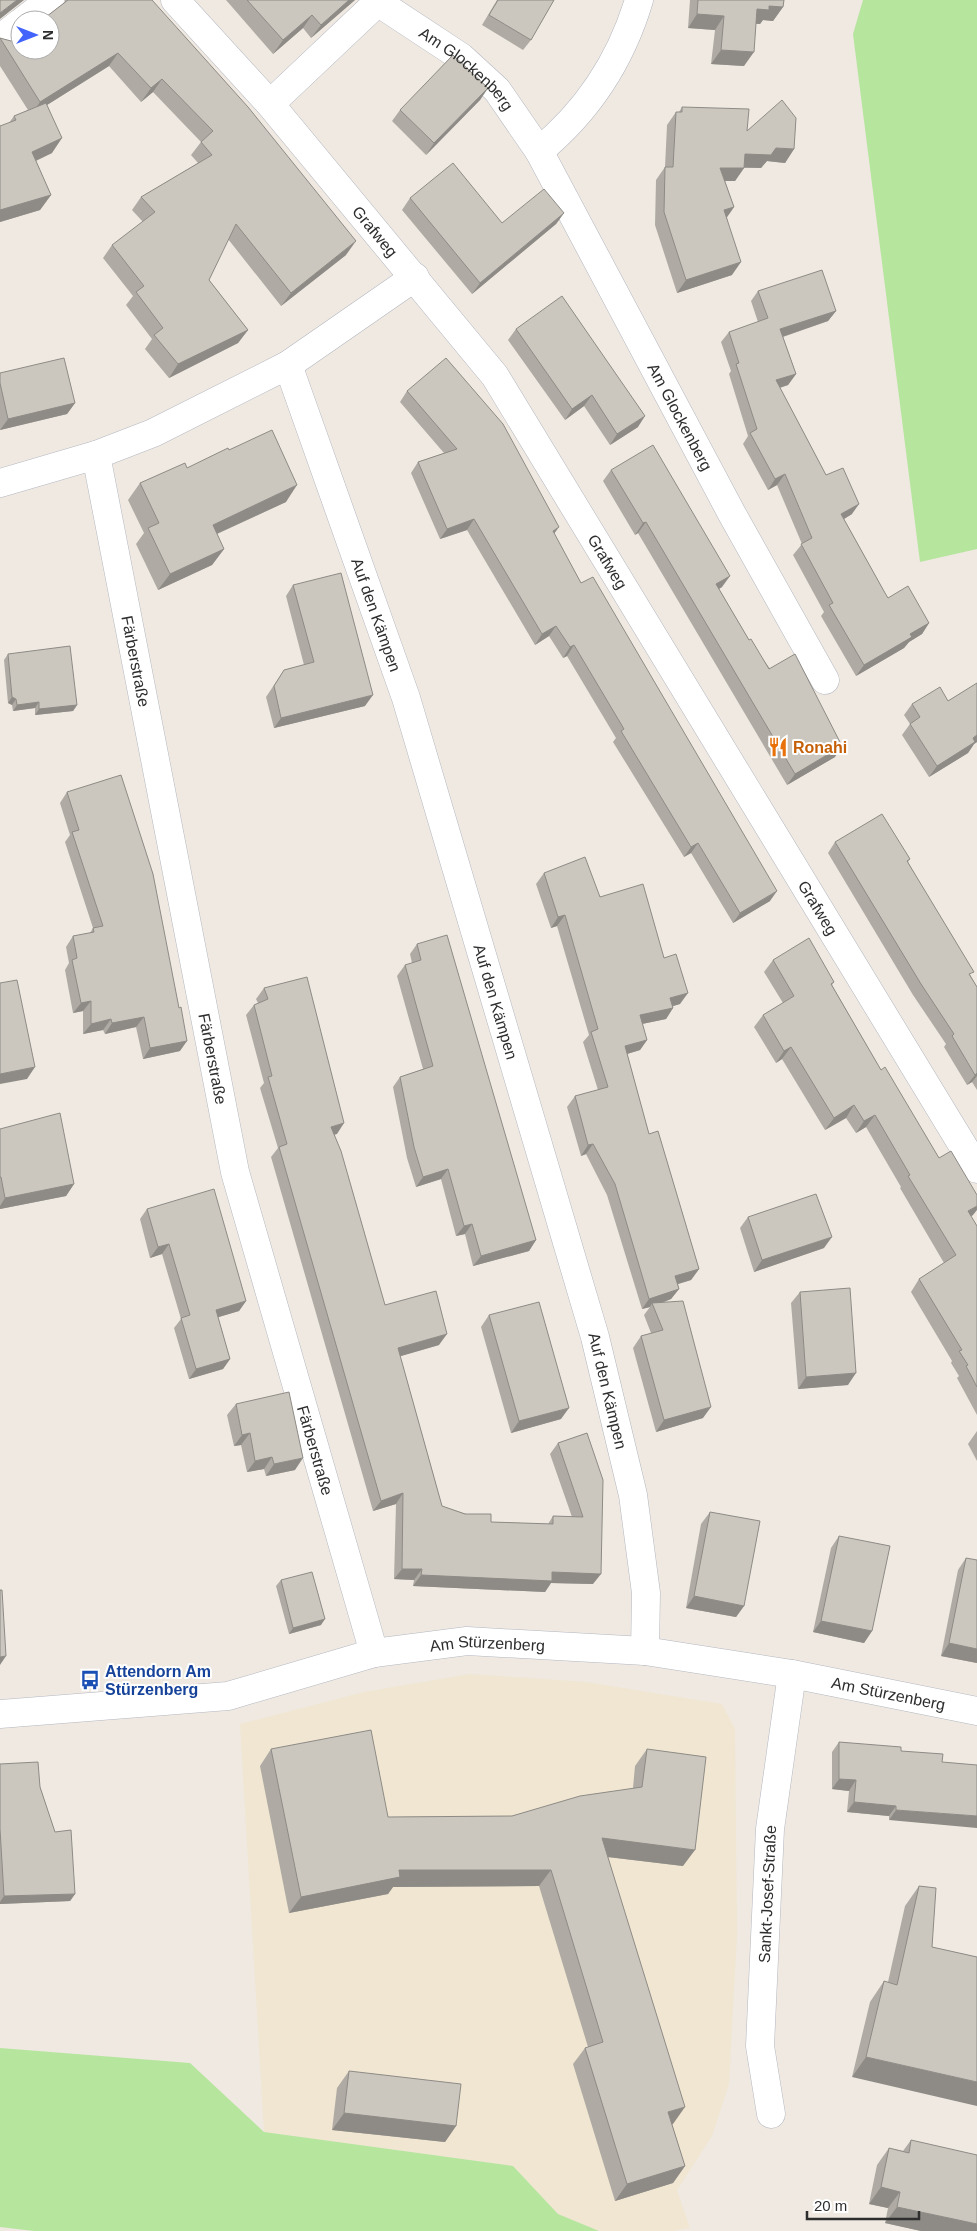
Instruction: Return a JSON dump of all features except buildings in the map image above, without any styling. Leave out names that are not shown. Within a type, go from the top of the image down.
[{"type":"street","points":[[37,10],[50,0]]},
{"type":"street","name":"Grafweg","points":[[175,0],[270,104],[415,276],[495,376],[977,1169]]},
{"type":"street","points":[[539,151],[563,131],[601,85],[630,32],[639,0]]},
{"type":"street","points":[[270,104],[380,2]]},
{"type":"street","name":"Am Glockenberg","points":[[380,2],[461,57],[497,90],[539,151],[732,514],[825,680]]},
{"type":"street","points":[[0,39],[10,31]]},
{"type":"street","points":[[0,483],[96,456],[153,433],[288,365],[415,276]]},
{"type":"street","name":"Auf den Kämpen","points":[[288,365],[406,698],[595,1337],[633,1495],[646,1593],[645,1651]]},
{"type":"street","name":"Färberstraße","points":[[96,456],[235,1172],[374,1652]]},
{"type":"street","name":"Am Stürzenberg","points":[[0,1714],[228,1696],[374,1652],[467,1641],[645,1651],[792,1674],[977,1711]]},
{"type":"street","name":"Sankt-Josef-Straße","points":[[771,2114],[760,2046],[770,1829],[792,1674]]},
{"type":"shaded area","points":[[470,1674],[586,1682],[722,1704],[735,1729],[737,1934],[729,2084],[712,2136],[677,2190],[690,2228],[673,2231],[599,2231],[558,2214],[513,2166],[264,2132],[240,1724],[364,1692]]},
{"type":"green space","points":[[863,0],[977,0],[977,549],[920,562],[853,34]]},
{"type":"green space","points":[[0,2048],[190,2063],[264,2132],[513,2166],[558,2214],[599,2231],[34,2231],[0,2227]]},
{"type":"place","name":"Ronahi","points":[[778,747]]},
{"type":"place","name":"Attendorn Am Stürzenberg","points":[[90,1680]]}]
